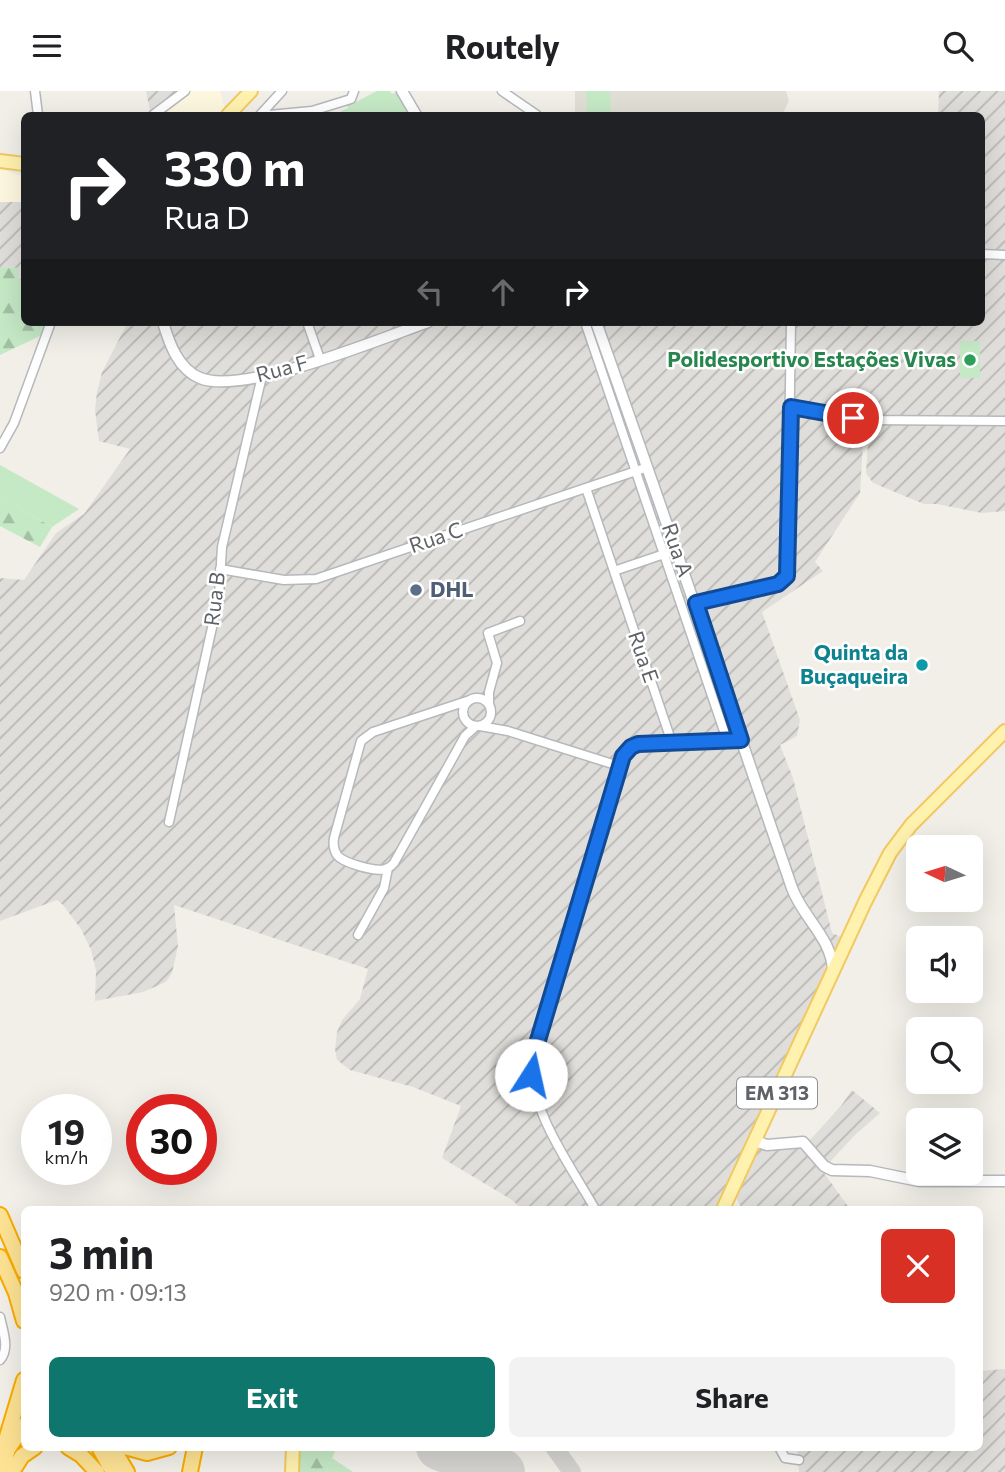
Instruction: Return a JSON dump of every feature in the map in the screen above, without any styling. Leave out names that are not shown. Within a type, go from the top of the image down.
[{"type":"highway","points":[[0,1216],[21,1254]]},
{"type":"highway","points":[[0,1216],[21,1264]]},
{"type":"highway","points":[[0,1245],[21,1293]]},
{"type":"highway","points":[[0,1257],[21,1310]]},
{"type":"highway","points":[[0,1460],[21,1390]]},
{"type":"highway","points":[[1,1472],[11,1443],[21,1429]]},
{"type":"highway","points":[[10,1472],[14,1453],[21,1440]]},
{"type":"highway","points":[[10,1472],[29,1451]]},
{"type":"highway","points":[[74,1451],[97,1472]]},
{"type":"highway","points":[[101,1451],[113,1472]]},
{"type":"highway","points":[[115,1451],[127,1472]]},
{"type":"highway","points":[[134,1451],[156,1451]]},
{"type":"highway","points":[[190,1472],[194,1451]]},
{"type":"main road","points":[[231,112],[251,91]]},
{"type":"main road","points":[[0,161],[21,164]]},
{"type":"main road","name":"EM 313","points":[[724,1206],[881,870],[920,814],[1005,731]]},
{"type":"main road","points":[[292,1472],[293,1451]]},
{"type":"street","points":[[35,91],[38,112]]},
{"type":"street","points":[[157,112],[185,91]]},
{"type":"street","points":[[263,112],[282,91]]},
{"type":"street","points":[[297,112],[315,110],[351,99],[354,91]]},
{"type":"street","points":[[402,91],[414,112]]},
{"type":"street","points":[[502,91],[533,112]]},
{"type":"street","points":[[985,254],[1005,255]]},
{"type":"street","points":[[0,448],[14,423],[50,326]]},
{"type":"street","name":"Rua F","points":[[165,326],[176,355],[185,367],[199,378],[225,381],[262,376],[416,326]]},
{"type":"street","points":[[308,326],[320,359]]},
{"type":"street","points":[[586,326],[727,740]]},
{"type":"street","name":"Rua A","points":[[597,326],[696,603],[795,895],[828,944]]},
{"type":"street","points":[[696,603],[778,584],[787,576],[791,326]]},
{"type":"street","name":"Rua B","points":[[169,822],[219,596],[222,547],[262,376]]},
{"type":"street","points":[[791,407],[867,420],[1005,421]]},
{"type":"street","name":"Rua C","points":[[220,569],[284,580],[316,579],[648,467]]},
{"type":"street","name":"Rua E","points":[[586,488],[672,743]]},
{"type":"street","points":[[614,571],[676,550]]},
{"type":"street","points":[[358,935],[385,885],[388,868],[399,856],[465,736],[487,722],[490,687],[497,663],[488,632],[520,621]]},
{"type":"street","points":[[465,736],[464,706],[490,687]]},
{"type":"street","points":[[388,868],[378,870],[347,862],[338,856],[334,848],[334,834],[358,747],[363,739],[370,734],[474,699],[490,709],[497,722],[508,731]]},
{"type":"street","points":[[451,706],[478,726],[508,731],[618,765]]},
{"type":"street","points":[[593,1206],[541,1110],[533,1086],[532,1069],[618,765],[634,745],[741,740]]},
{"type":"street","points":[[832,975],[828,944],[844,948]]},
{"type":"street","points":[[755,1141],[765,1145],[803,1142],[825,1167],[832,1170],[870,1171],[919,1181],[1005,1181]]},
{"type":"street","points":[[0,1317],[5,1349],[0,1360]]},
{"type":"street","points":[[781,1451],[785,1458],[799,1460]]},
{"type":"shaded area","points":[[146,91],[179,91],[150,111]]},
{"type":"shaded area","points":[[191,91],[220,91],[225,109],[222,112],[162,112]]},
{"type":"shaded area","points":[[575,91],[786,91],[789,101],[784,112],[575,112]]},
{"type":"shaded area","points":[[939,91],[1005,91],[1005,511],[982,513],[924,504],[873,483],[866,473],[869,426],[864,426],[860,493],[815,562],[823,571],[762,612],[800,720],[797,736],[780,745],[793,778],[832,933],[843,938],[720,1206],[519,1206],[442,1158],[461,1106],[413,1087],[350,1070],[337,1060],[337,1032],[342,1020],[360,999],[368,969],[174,905],[178,946],[172,973],[166,982],[143,992],[95,1001],[96,971],[91,950],[81,929],[63,905],[57,900],[0,921],[0,578],[24,580],[56,533],[84,514],[130,449],[99,441],[95,410],[102,372],[126,326],[985,326],[985,112],[938,112]]},
{"type":"shaded area","points":[[0,169],[21,176],[21,202],[0,202]]},
{"type":"shaded area","points":[[0,202],[21,202],[21,280],[18,281],[18,268],[0,267]]},
{"type":"shaded area","points":[[852,1090],[880,1113],[827,1165],[809,1141]]},
{"type":"shaded area","points":[[797,1145],[806,1148],[848,1206],[740,1206],[736,1198],[758,1147],[771,1149]]},
{"type":"shaded area","points":[[1005,1369],[1005,1472],[799,1472],[797,1451],[983,1451],[983,1371]]},
{"type":"green space","points":[[377,91],[390,91],[392,94],[398,91],[410,112],[341,112],[348,108],[347,104]]},
{"type":"green space","points":[[586,91],[610,91],[611,112],[587,112]]},
{"type":"green space","points":[[0,267],[18,268],[18,280],[21,280],[21,326],[46,326],[44,334],[0,355]]},
{"type":"green space","points":[[593,335],[597,337],[641,463],[639,467],[637,467]]},
{"type":"green space","name":"Polidesportivo Estações Vivas","points":[[960,341],[980,341],[980,378],[960,378]]},
{"type":"green space","points":[[0,465],[79,509],[52,527],[0,497]]},
{"type":"green space","points":[[0,497],[52,527],[40,547],[0,526]]},
{"type":"green space","points":[[673,558],[730,719],[728,723],[724,723],[725,714],[674,565],[670,564],[669,559]]},
{"type":"green space","points":[[296,1451],[335,1451],[326,1472],[295,1472]]},
{"type":"green space","points":[[332,1458],[353,1472],[326,1472]]},
{"type":"taxiway","points":[[557,1451],[572,1472]]},
{"type":"runway","points":[[449,1451],[502,1472]]},
{"type":"place","name":"Polidesportivo Estações Vivas","points":[[970,360]]},
{"type":"place","name":"DHL","points":[[416,590]]},
{"type":"place","name":"Quinta da Buçaqueira","points":[[922,665]]},
{"type":"route","points":[[531,1075],[533,1057],[618,765],[623,756],[627,750],[638,744],[741,740],[696,603],[778,584],[787,576],[791,407],[853,418]]}]
